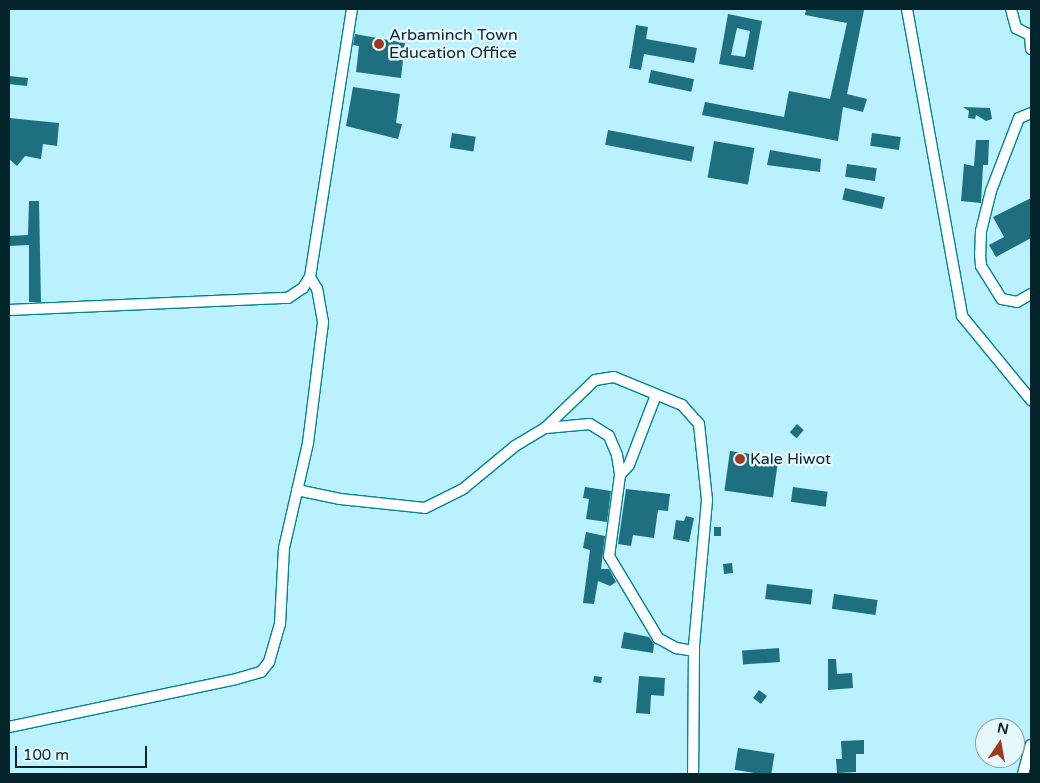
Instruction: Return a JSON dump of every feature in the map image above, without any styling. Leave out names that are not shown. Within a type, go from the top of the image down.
[{"type":"street","points":[[9,310],[288,298],[303,288],[310,277],[352,9]]},
{"type":"street","points":[[907,9],[962,316],[1031,400]]},
{"type":"street","points":[[1011,9],[1016,28],[1030,35],[1031,49]]},
{"type":"street","points":[[1031,113],[1019,118],[991,191],[981,231],[980,254],[981,266],[1002,299],[1017,302],[1031,294]]},
{"type":"street","points":[[9,727],[260,672],[270,662],[280,624],[284,548],[308,443],[323,322],[317,289],[310,277]]},
{"type":"street","points":[[297,490],[340,499],[425,508],[463,488],[515,446],[545,428],[564,413],[582,390],[604,377],[614,378],[682,405],[699,424],[707,500],[694,651],[693,774]]},
{"type":"street","points":[[620,475],[629,465],[656,395]]},
{"type":"street","points":[[545,428],[579,424],[598,427],[613,443],[620,475],[609,556],[658,638],[676,648],[694,651]]},
{"type":"street","points":[[1023,774],[1031,745]]},
{"type":"building","points":[[806,9],[864,10],[847,94],[867,99],[863,112],[843,107],[838,141],[702,115],[705,102],[784,117],[789,91],[830,99],[847,23],[805,15]]},
{"type":"building","points":[[728,14],[762,21],[753,70],[719,64]],"holes":[[[737,28],[750,31],[745,57],[731,55]]]},
{"type":"building","points":[[636,25],[648,27],[646,39],[697,48],[694,63],[644,54],[641,70],[629,68]]},
{"type":"building","points":[[355,34],[405,43],[401,78],[356,72],[359,46],[353,45]]},
{"type":"building","points":[[651,70],[694,79],[691,92],[648,83]]},
{"type":"building","points":[[9,76],[28,78],[27,86],[9,84]]},
{"type":"building","points":[[353,87],[400,94],[396,123],[402,124],[398,139],[346,126]]},
{"type":"building","points":[[963,107],[990,108],[992,119],[986,121],[976,115],[975,119],[968,118],[969,111]]},
{"type":"building","points":[[9,118],[59,123],[57,146],[43,144],[41,159],[25,156],[17,166],[9,159]]},
{"type":"building","points":[[608,130],[694,147],[692,162],[605,145]]},
{"type":"building","points":[[452,133],[476,137],[473,152],[450,148]]},
{"type":"building","points":[[872,133],[901,137],[899,150],[870,146]]},
{"type":"building","points":[[976,140],[989,140],[988,165],[983,165],[981,203],[961,201],[964,164],[974,166]]},
{"type":"building","points":[[714,141],[754,148],[748,185],[708,177]]},
{"type":"building","points":[[770,150],[821,159],[820,172],[767,165]]},
{"type":"building","points":[[847,164],[877,168],[875,181],[845,177]]},
{"type":"building","points":[[845,188],[885,197],[882,209],[842,200]]},
{"type":"building","points":[[1031,198],[1031,238],[996,257],[989,245],[1004,237],[993,217]]},
{"type":"building","points":[[29,201],[39,201],[41,302],[29,302],[29,245],[9,246],[9,236],[28,235]]},
{"type":"building","points":[[797,424],[804,430],[797,438],[790,432]]},
{"type":"building","points":[[730,451],[779,458],[773,497],[724,491]]},
{"type":"building","points":[[585,487],[611,491],[607,522],[586,519],[589,499],[583,498]]},
{"type":"building","points":[[793,487],[828,492],[826,507],[791,502]]},
{"type":"building","points":[[626,489],[670,494],[668,511],[658,510],[654,538],[633,535],[631,546],[618,544]]},
{"type":"building","points":[[686,516],[694,518],[689,542],[673,539],[676,520],[684,521]]},
{"type":"building","points":[[714,527],[721,527],[721,536],[714,536]]},
{"type":"building","points":[[586,532],[605,536],[601,569],[609,569],[616,582],[610,586],[598,581],[594,604],[583,603],[590,550],[583,548]]},
{"type":"building","points":[[732,563],[733,573],[724,574],[723,564]]},
{"type":"building","points":[[767,584],[813,590],[811,604],[765,599]]},
{"type":"building","points":[[834,594],[878,600],[875,615],[832,609]]},
{"type":"building","points":[[624,632],[649,637],[654,644],[653,653],[621,648]]},
{"type":"building","points":[[779,648],[780,662],[743,665],[742,651]]},
{"type":"building","points":[[828,659],[836,659],[837,674],[852,673],[853,688],[828,690]]},
{"type":"building","points":[[594,676],[602,677],[601,683],[593,682]]},
{"type":"building","points":[[639,676],[665,678],[664,696],[651,695],[650,714],[636,713]]},
{"type":"building","points":[[759,690],[767,696],[761,704],[753,698]]},
{"type":"building","points":[[864,740],[864,754],[856,754],[856,772],[837,773],[836,759],[842,759],[841,741]]},
{"type":"building","points":[[738,748],[775,754],[771,774],[735,770]]},
{"type":"place","name":"Arbaminch Town Education Office","points":[[379,44]]},
{"type":"place","name":"Kale Hiwot","points":[[740,459]]}]
